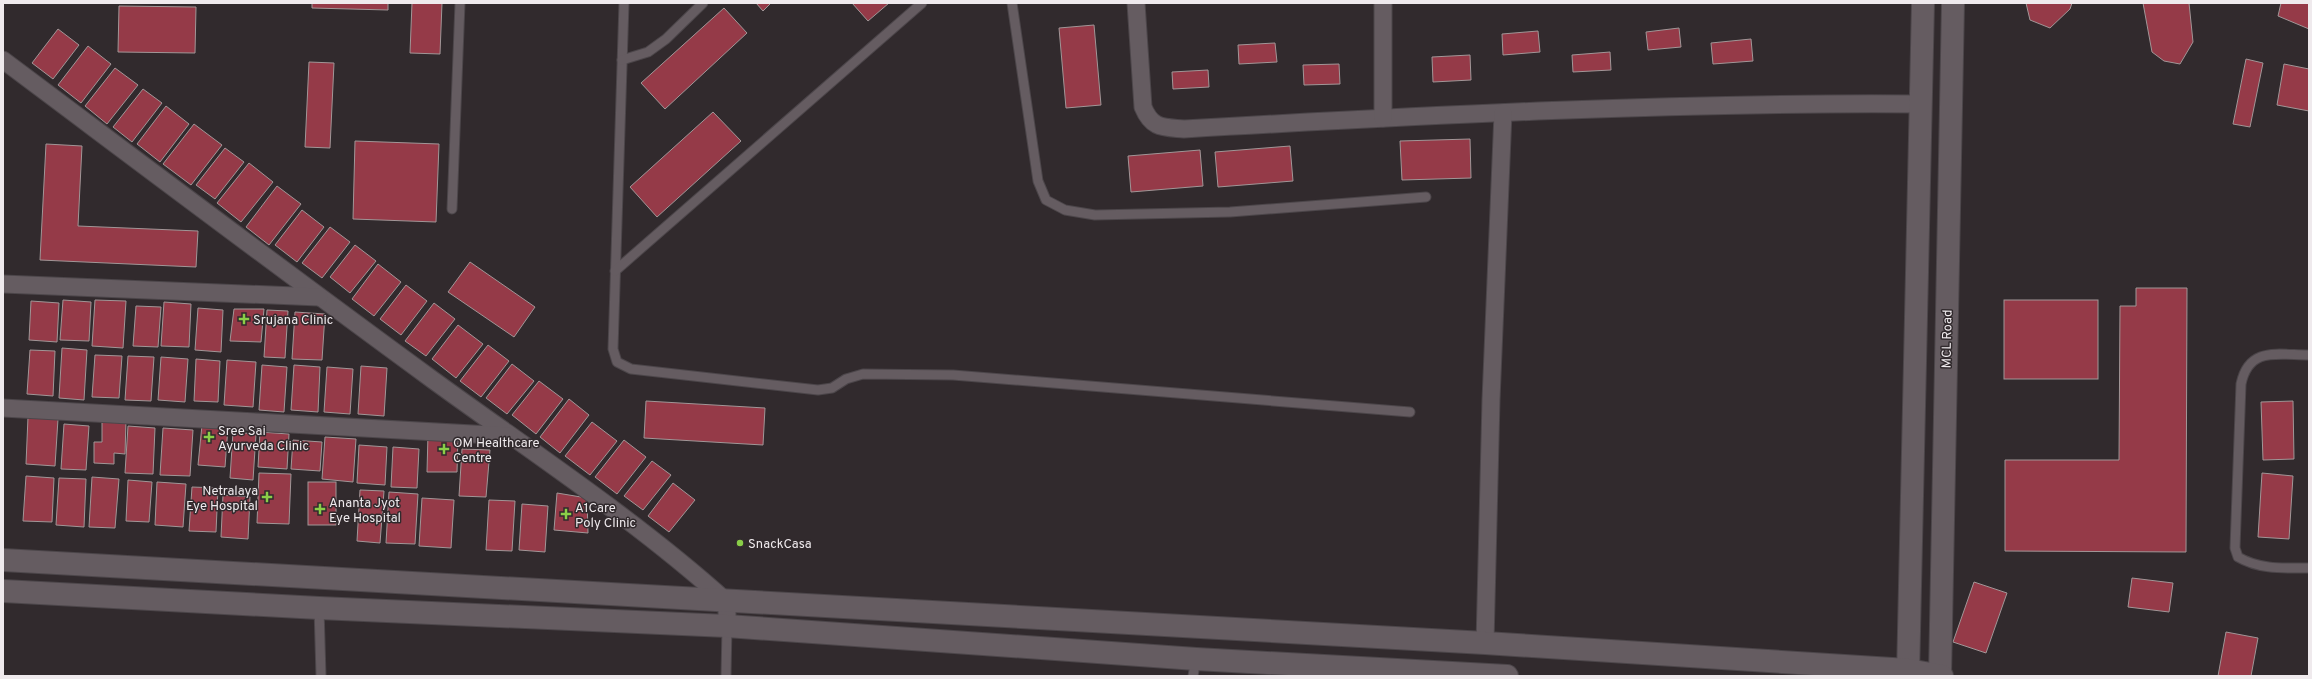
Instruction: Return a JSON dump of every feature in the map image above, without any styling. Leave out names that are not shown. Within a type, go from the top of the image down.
[{"type":"main road","points":[[1908,673],[1923,3]]},
{"type":"main road","name":"MCL Road","points":[[1941,676],[1953,3]]},
{"type":"main road","points":[[3,560],[727,602],[1485,643],[1941,676]]},
{"type":"main road","points":[[3,591],[319,608],[727,626],[1194,667],[1507,676]]},
{"type":"street","points":[[1136,3],[1143,107],[1148,118],[1157,126],[1184,129],[1383,118],[1771,103],[1920,104]]},
{"type":"street","points":[[1383,3],[1383,118]]},
{"type":"street","points":[[3,60],[319,297],[628,521],[692,570],[727,602],[727,626]]},
{"type":"street","points":[[1485,643],[1491,400],[1503,113]]},
{"type":"street","points":[[3,284],[319,297]]},
{"type":"street","points":[[3,408],[509,436]]},
{"type":"lane","points":[[452,209],[460,3]]},
{"type":"lane","points":[[624,3],[613,349],[618,362],[630,369],[818,390],[832,388],[846,379],[863,374],[953,375],[1410,412]]},
{"type":"lane","points":[[622,60],[648,52],[666,39],[703,3]]},
{"type":"lane","points":[[616,271],[922,3]]},
{"type":"lane","points":[[1012,3],[1038,181],[1046,200],[1065,210],[1095,215],[1230,212],[1426,197]]},
{"type":"lane","points":[[2309,355],[2265,355],[2252,360],[2244,371],[2241,384],[2235,548],[2238,557],[2248,563],[2266,567],[2309,568]]},
{"type":"lane","points":[[319,608],[321,676]]},
{"type":"lane","points":[[726,676],[727,626]]},
{"type":"building","points":[[312,3],[388,3],[388,10],[312,8]]},
{"type":"building","points":[[412,3],[442,3],[440,54],[410,53]]},
{"type":"building","points":[[756,3],[771,3],[763,11]]},
{"type":"building","points":[[852,3],[889,3],[868,21]]},
{"type":"building","points":[[2026,3],[2072,3],[2070,9],[2050,28],[2030,20]]},
{"type":"building","points":[[2143,3],[2189,3],[2193,42],[2180,64],[2164,61],[2152,52]]},
{"type":"building","points":[[2281,3],[2309,3],[2309,29],[2278,16]]},
{"type":"building","points":[[119,6],[196,7],[195,53],[118,52]]},
{"type":"building","points":[[724,8],[747,33],[665,109],[641,83]]},
{"type":"building","points":[[1094,25],[1101,105],[1066,108],[1059,28]]},
{"type":"building","points":[[1679,28],[1681,47],[1648,50],[1646,32]]},
{"type":"building","points":[[58,29],[79,45],[53,79],[32,63]]},
{"type":"building","points":[[1538,31],[1540,52],[1503,55],[1502,34]]},
{"type":"building","points":[[1751,39],[1753,61],[1713,64],[1711,43]]},
{"type":"building","points":[[1275,43],[1277,62],[1239,64],[1238,45]]},
{"type":"building","points":[[88,46],[111,64],[81,103],[58,85]]},
{"type":"building","points":[[1610,52],[1611,70],[1573,72],[1572,55]]},
{"type":"building","points":[[1470,55],[1471,80],[1433,82],[1432,57]]},
{"type":"building","points":[[2246,59],[2263,63],[2250,127],[2233,124]]},
{"type":"building","points":[[309,62],[334,63],[330,148],[305,147]]},
{"type":"building","points":[[1339,64],[1340,84],[1304,85],[1303,65]]},
{"type":"building","points":[[2284,64],[2309,69],[2309,111],[2277,105]]},
{"type":"building","points":[[115,68],[138,85],[107,124],[85,106]]},
{"type":"building","points":[[1208,70],[1209,87],[1173,89],[1172,72]]},
{"type":"building","points":[[143,89],[162,103],[132,142],[113,127]]},
{"type":"building","points":[[166,106],[189,124],[160,162],[137,144]]},
{"type":"building","points":[[713,112],[741,141],[657,217],[630,187]]},
{"type":"building","points":[[194,124],[222,145],[191,185],[163,164]]},
{"type":"building","points":[[1470,139],[1471,178],[1402,180],[1400,141]]},
{"type":"building","points":[[355,141],[439,144],[436,222],[353,219]]},
{"type":"building","points":[[46,144],[82,146],[78,226],[198,231],[196,267],[40,260]]},
{"type":"building","points":[[1290,146],[1293,181],[1218,187],[1215,152]]},
{"type":"building","points":[[225,148],[244,162],[215,199],[196,185]]},
{"type":"building","points":[[1200,150],[1203,186],[1131,192],[1128,156]]},
{"type":"building","points":[[249,163],[273,182],[241,222],[217,203]]},
{"type":"building","points":[[277,186],[301,204],[269,245],[246,227]]},
{"type":"building","points":[[302,210],[324,227],[297,262],[275,245]]},
{"type":"building","points":[[330,227],[350,242],[322,278],[302,263]]},
{"type":"building","points":[[355,245],[376,261],[350,293],[330,277]]},
{"type":"building","points":[[470,262],[535,307],[514,337],[448,292]]},
{"type":"building","points":[[378,264],[401,282],[374,316],[352,299]]},
{"type":"building","points":[[406,285],[427,301],[401,335],[380,319]]},
{"type":"building","points":[[2136,288],[2187,288],[2186,552],[2005,551],[2005,460],[2119,460],[2120,306],[2136,306]]},
{"type":"building","points":[[63,300],[91,302],[89,341],[60,340]]},
{"type":"building","points":[[95,300],[126,301],[123,348],[92,346]]},
{"type":"building","points":[[2004,300],[2098,300],[2098,379],[2004,379]]},
{"type":"building","points":[[31,301],[59,303],[57,342],[29,340]]},
{"type":"building","points":[[164,302],[191,304],[189,347],[161,346]]},
{"type":"building","points":[[434,303],[455,319],[426,356],[405,341]]},
{"type":"building","points":[[136,306],[161,307],[158,347],[133,346]]},
{"type":"building","points":[[198,308],[223,310],[221,352],[195,350]]},
{"type":"building","points":[[234,309],[264,309],[261,342],[230,341]]},
{"type":"building","points":[[267,310],[288,311],[285,358],[264,357]]},
{"type":"building","points":[[295,312],[325,314],[322,360],[292,359]]},
{"type":"building","points":[[458,325],[483,344],[456,378],[432,359]]},
{"type":"building","points":[[488,345],[509,361],[481,397],[460,381]]},
{"type":"building","points":[[62,348],[87,350],[84,400],[59,398]]},
{"type":"building","points":[[30,350],[55,351],[53,396],[27,394]]},
{"type":"building","points":[[95,355],[122,356],[119,398],[92,397]]},
{"type":"building","points":[[128,356],[154,357],[151,401],[125,400]]},
{"type":"building","points":[[161,357],[188,359],[185,402],[158,400]]},
{"type":"building","points":[[196,359],[220,361],[218,402],[194,401]]},
{"type":"building","points":[[227,360],[256,362],[253,407],[224,405]]},
{"type":"building","points":[[512,364],[534,381],[507,414],[486,398]]},
{"type":"building","points":[[262,365],[287,367],[284,412],[259,410]]},
{"type":"building","points":[[294,365],[320,367],[318,412],[291,410]]},
{"type":"building","points":[[361,366],[387,368],[384,416],[358,414]]},
{"type":"building","points":[[327,367],[353,369],[350,414],[324,412]]},
{"type":"building","points":[[539,381],[563,399],[536,434],[512,415]]},
{"type":"building","points":[[569,399],[589,415],[560,453],[540,437]]},
{"type":"building","points":[[646,401],[765,408],[763,445],[644,438]]},
{"type":"building","points":[[2293,401],[2294,459],[2263,460],[2261,402]]},
{"type":"building","points":[[28,417],[58,419],[55,466],[26,464]]},
{"type":"building","points":[[102,419],[126,420],[125,454],[114,453],[114,464],[94,463],[94,442],[102,442]]},
{"type":"building","points":[[592,422],[617,441],[590,475],[565,456]]},
{"type":"building","points":[[64,424],[89,426],[86,470],[61,469]]},
{"type":"building","points":[[202,425],[228,427],[225,467],[198,465]]},
{"type":"building","points":[[128,426],[155,428],[153,474],[125,473]]},
{"type":"building","points":[[163,428],[193,430],[190,476],[160,475]]},
{"type":"building","points":[[233,432],[256,434],[253,480],[230,478]]},
{"type":"building","points":[[260,432],[289,434],[287,469],[258,467]]},
{"type":"building","points":[[428,434],[458,435],[457,472],[427,472]]},
{"type":"building","points":[[325,437],[356,439],[353,482],[322,479]]},
{"type":"building","points":[[293,440],[322,442],[320,471],[291,469]]},
{"type":"building","points":[[624,440],[646,457],[617,494],[595,477]]},
{"type":"building","points":[[359,445],[387,447],[385,485],[357,483]]},
{"type":"building","points":[[393,447],[419,449],[417,488],[391,487]]},
{"type":"building","points":[[462,449],[490,450],[486,497],[459,496]]},
{"type":"building","points":[[652,461],[671,475],[643,510],[624,496]]},
{"type":"building","points":[[259,473],[291,474],[289,524],[257,523]]},
{"type":"building","points":[[2262,473],[2293,476],[2289,539],[2258,537]]},
{"type":"building","points":[[26,476],[54,478],[52,522],[23,521]]},
{"type":"building","points":[[92,477],[119,479],[115,528],[89,527]]},
{"type":"building","points":[[59,478],[86,479],[84,527],[56,525]]},
{"type":"building","points":[[128,480],[152,482],[149,522],[126,521]]},
{"type":"building","points":[[157,482],[186,484],[183,527],[155,525]]},
{"type":"building","points":[[308,482],[336,482],[336,525],[308,525]]},
{"type":"building","points":[[673,483],[695,500],[669,532],[648,516]]},
{"type":"building","points":[[192,487],[218,488],[216,532],[189,531]]},
{"type":"building","points":[[360,490],[384,491],[380,543],[357,541]]},
{"type":"building","points":[[389,492],[418,494],[415,544],[386,543]]},
{"type":"building","points":[[557,493],[587,498],[588,533],[554,530]]},
{"type":"building","points":[[223,495],[250,497],[248,539],[221,537]]},
{"type":"building","points":[[422,498],[454,500],[451,548],[419,546]]},
{"type":"building","points":[[489,500],[515,501],[512,551],[486,550]]},
{"type":"building","points":[[522,504],[548,506],[545,552],[519,550]]},
{"type":"building","points":[[2132,578],[2173,583],[2169,612],[2128,607]]},
{"type":"building","points":[[1974,582],[2007,593],[1986,653],[1953,642]]},
{"type":"building","points":[[2226,632],[2258,638],[2251,676],[2218,676]]},
{"type":"place","name":"Srujana Clinic","points":[[244,319]]},
{"type":"place","name":"Sree Sai Ayurveda Clinic","points":[[209,437]]},
{"type":"place","name":"OM Healthcare Centre","points":[[444,449]]},
{"type":"place","name":"Netralaya Eye Hospital","points":[[267,497]]},
{"type":"place","name":"Ananta Jyot Eye Hospital","points":[[320,509]]},
{"type":"place","name":"A1Care Poly Clinic","points":[[566,514]]},
{"type":"place","name":"SnackCasa","points":[[740,543]]}]
